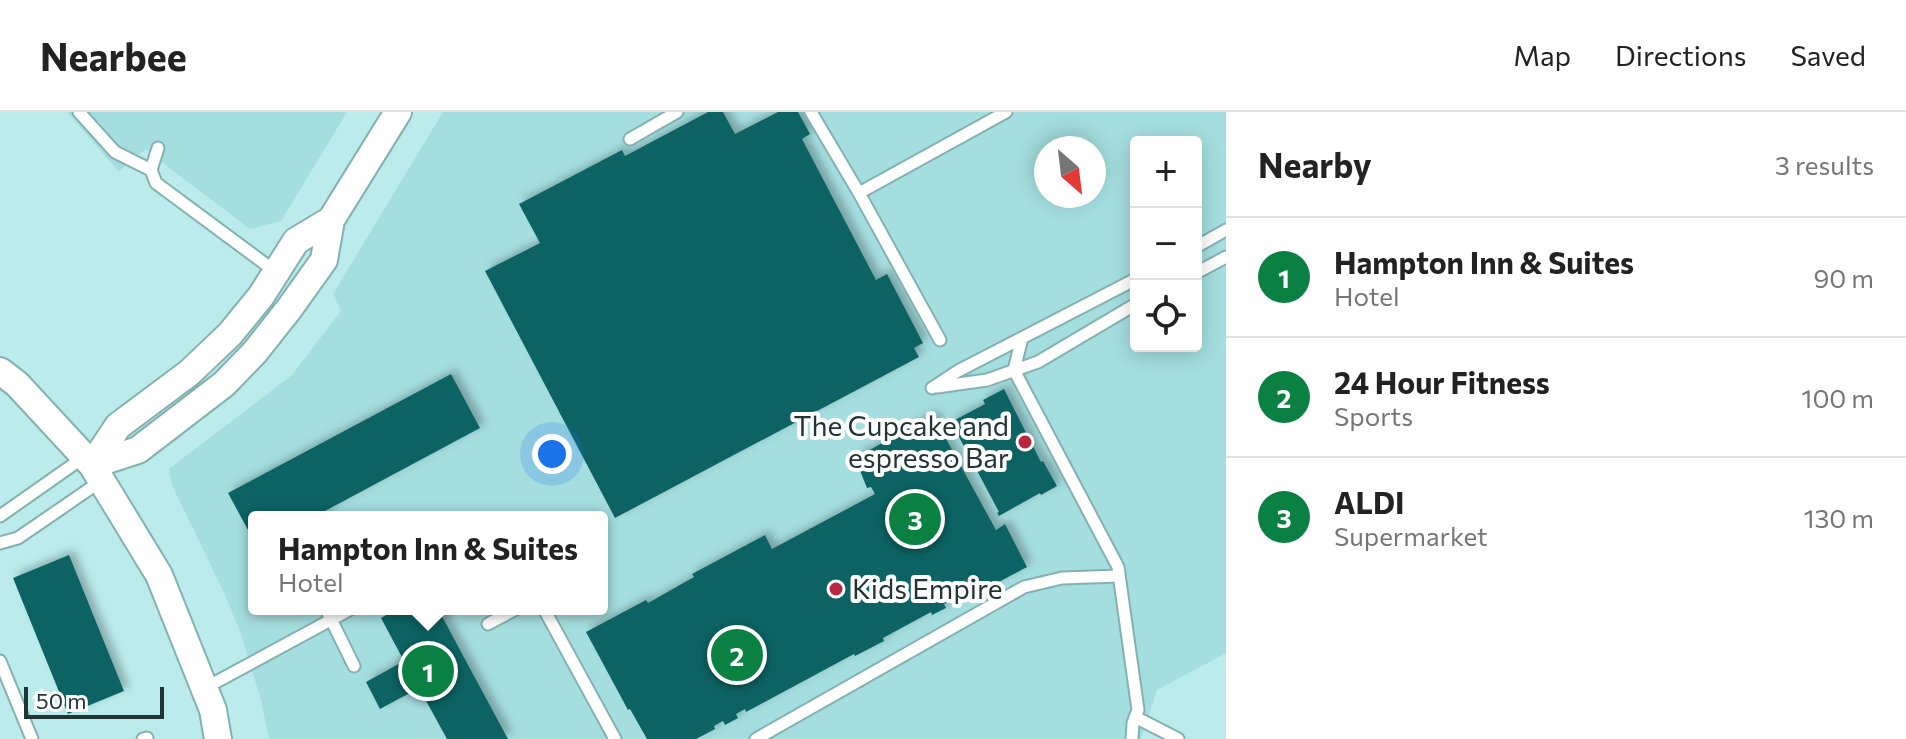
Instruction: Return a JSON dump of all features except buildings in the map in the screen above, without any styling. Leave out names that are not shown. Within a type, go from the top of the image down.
[{"type":"street","points":[[92,468],[138,450],[224,384],[255,352],[324,260],[331,220],[398,112]]},
{"type":"street","points":[[92,468],[118,426],[189,373],[230,334],[261,296],[296,241],[331,220]]},
{"type":"street","points":[[0,371],[17,384],[92,468],[159,575],[213,710],[218,739]]},
{"type":"lane","points":[[79,112],[115,152],[151,170]]},
{"type":"lane","points":[[630,139],[677,112]]},
{"type":"lane","points":[[811,112],[940,340]]},
{"type":"lane","points":[[859,193],[1006,112]]},
{"type":"lane","points":[[158,148],[151,170],[156,183],[276,272]]},
{"type":"lane","points":[[1202,244],[1226,230]]},
{"type":"lane","points":[[1202,270],[1226,257]]},
{"type":"lane","points":[[1130,308],[1038,362],[987,380],[932,388],[958,371],[1134,280]]},
{"type":"lane","points":[[1022,338],[1014,370],[1118,567],[1138,710],[1128,737]]},
{"type":"lane","points":[[0,516],[92,468]]},
{"type":"lane","points":[[0,543],[18,538],[92,468]]},
{"type":"lane","points":[[756,739],[1024,587],[1062,578],[1119,576]]},
{"type":"lane","points":[[205,689],[327,615]]},
{"type":"lane","points":[[329,615],[354,666]]},
{"type":"lane","points":[[488,624],[505,615]]},
{"type":"lane","points":[[547,615],[615,739]]},
{"type":"lane","points":[[0,661],[32,739]]},
{"type":"lane","points":[[1135,717],[1178,739]]},
{"type":"shaded area","points":[[67,112],[347,112],[281,221],[250,229],[146,149],[119,172]]},
{"type":"shaded area","points":[[443,112],[1226,112],[1226,653],[1157,690],[1141,739],[269,739],[241,634],[172,485],[169,469],[292,375],[341,311],[333,294]]},
{"type":"place","name":"The Cupcake and espresso Bar","points":[[1025,442]]},
{"type":"place","name":"ALDI","points":[[915,519]]},
{"type":"place","name":"Kids Empire","points":[[836,589]]},
{"type":"place","name":"24 Hour Fitness","points":[[737,655]]},
{"type":"place","name":"Hampton Inn & Suites","points":[[428,671]]}]
